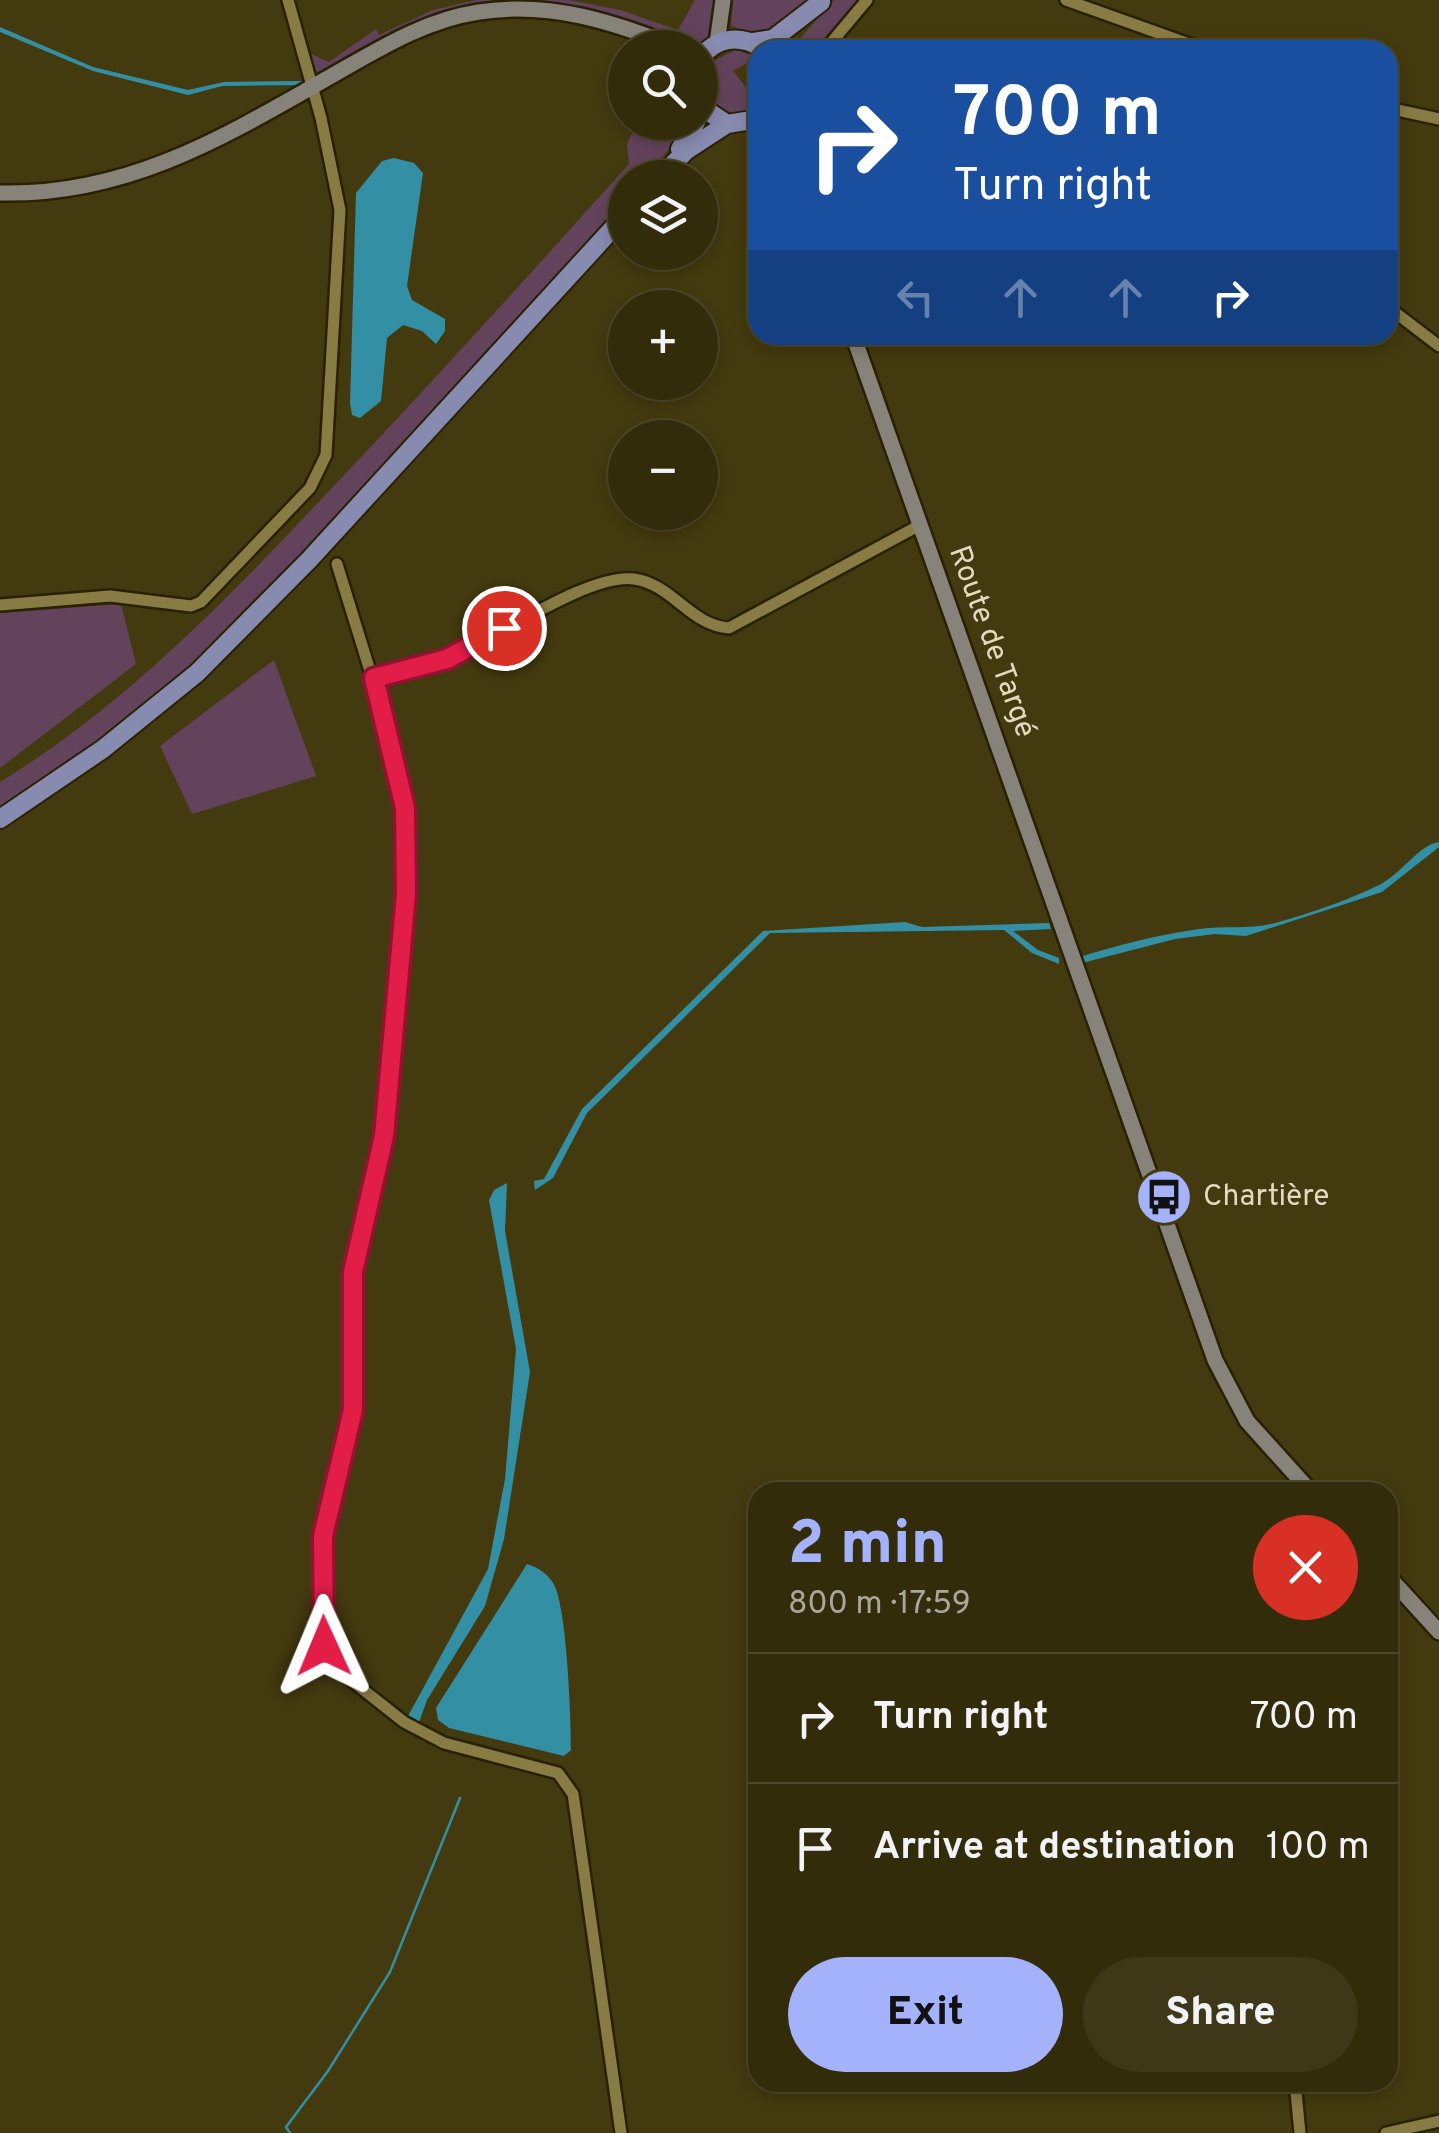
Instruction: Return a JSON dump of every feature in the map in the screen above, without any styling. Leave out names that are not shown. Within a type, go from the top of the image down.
[{"type":"main road","points":[[769,40],[822,1]]},
{"type":"main road","points":[[790,40],[822,1]]},
{"type":"main road","points":[[718,50],[748,45]]},
{"type":"main road","points":[[718,118],[727,124],[748,125]]},
{"type":"main road","points":[[675,160],[727,124]]},
{"type":"main road","points":[[0,819],[103,749],[197,673],[309,560],[608,234]]},
{"type":"street","points":[[0,605],[110,596],[192,606],[202,602],[310,488],[326,455],[340,210],[313,86],[288,0]]},
{"type":"street","points":[[724,0],[727,28],[748,42]]},
{"type":"street","points":[[713,30],[724,0]]},
{"type":"street","points":[[833,40],[867,0]]},
{"type":"street","points":[[1066,0],[1177,40]]},
{"type":"street","points":[[0,193],[88,187],[160,168],[201,150],[405,35],[462,15],[546,10],[586,15],[628,30]]},
{"type":"street","points":[[1398,110],[1439,119]]},
{"type":"street","points":[[1398,315],[1439,346]]},
{"type":"street","name":"Route de Targé","points":[[857,345],[1222,1378],[1258,1434],[1302,1482]]},
{"type":"street","points":[[374,678],[447,659],[504,628],[610,581],[633,579],[657,586],[703,621],[728,628],[920,525]]},
{"type":"street","points":[[337,564],[374,678],[405,808],[406,894],[384,1136],[353,1272],[353,1410],[323,1536],[324,1646],[332,1665],[404,1722],[444,1743],[558,1774],[573,1794],[621,2133]]},
{"type":"street","points":[[1398,1587],[1439,1632]]},
{"type":"street","points":[[1295,2092],[1300,2133]]},
{"type":"street","points":[[1386,2133],[1439,2121]]},
{"type":"shaded area","points":[[476,0],[569,0],[620,10],[678,30],[649,30],[572,7],[473,7],[318,76],[309,53],[329,62],[376,29],[379,35],[433,10]]},
{"type":"shaded area","points":[[695,0],[715,0],[710,30],[678,30]]},
{"type":"shaded area","points":[[733,0],[810,0],[769,35],[747,34],[731,25]]},
{"type":"shaded area","points":[[834,0],[860,0],[827,40],[799,40]]},
{"type":"shaded area","points":[[735,50],[748,54],[748,62],[733,71],[748,90],[748,110],[735,115],[718,108],[718,59]]},
{"type":"shaded area","points":[[629,140],[676,140],[660,160],[629,160]]},
{"type":"shaded area","points":[[608,187],[608,221],[295,564],[201,658],[104,738],[0,809],[0,782],[91,719],[174,647],[406,409]]},
{"type":"shaded area","points":[[121,604],[136,664],[0,768],[0,613]]},
{"type":"shaded area","points":[[274,660],[316,776],[192,814],[160,746]]},
{"type":"water","points":[[0,27],[93,67],[188,90],[224,82],[303,81],[304,85],[222,86],[188,95],[93,71],[0,32]]},
{"type":"water","points":[[394,158],[414,163],[423,173],[407,286],[412,300],[445,319],[445,331],[436,344],[422,331],[403,325],[387,338],[381,401],[360,418],[352,415],[350,403],[356,193],[382,161]]},
{"type":"water","points":[[1439,842],[1439,847],[1382,892],[1246,936],[1215,934],[1175,939],[1082,963],[1080,957],[1168,934],[1265,925],[1300,916],[1377,886]]},
{"type":"water","points":[[905,922],[922,927],[1049,923],[1051,929],[1013,931],[1038,950],[1059,958],[1059,964],[1032,953],[1004,930],[770,933],[587,1113],[553,1178],[535,1190],[534,1181],[544,1179],[582,1109],[763,931]]},
{"type":"water","points":[[507,1183],[505,1231],[530,1372],[504,1539],[485,1606],[427,1700],[418,1725],[407,1718],[488,1569],[505,1479],[516,1349],[489,1200],[494,1190]]},
{"type":"water","points":[[527,1564],[551,1580],[560,1603],[571,1734],[571,1750],[564,1756],[449,1728],[438,1720],[436,1708]]},
{"type":"waterway","points":[[290,2133],[286,2127],[328,2071],[390,1972],[460,1798]]},
{"type":"place","name":"Chartière","points":[[1164,1197]]},
{"type":"route","points":[[324,1646],[323,1536],[327,1506],[353,1410],[353,1272],[384,1136],[406,894],[405,808],[395,752],[374,678],[447,659],[504,628]]}]
